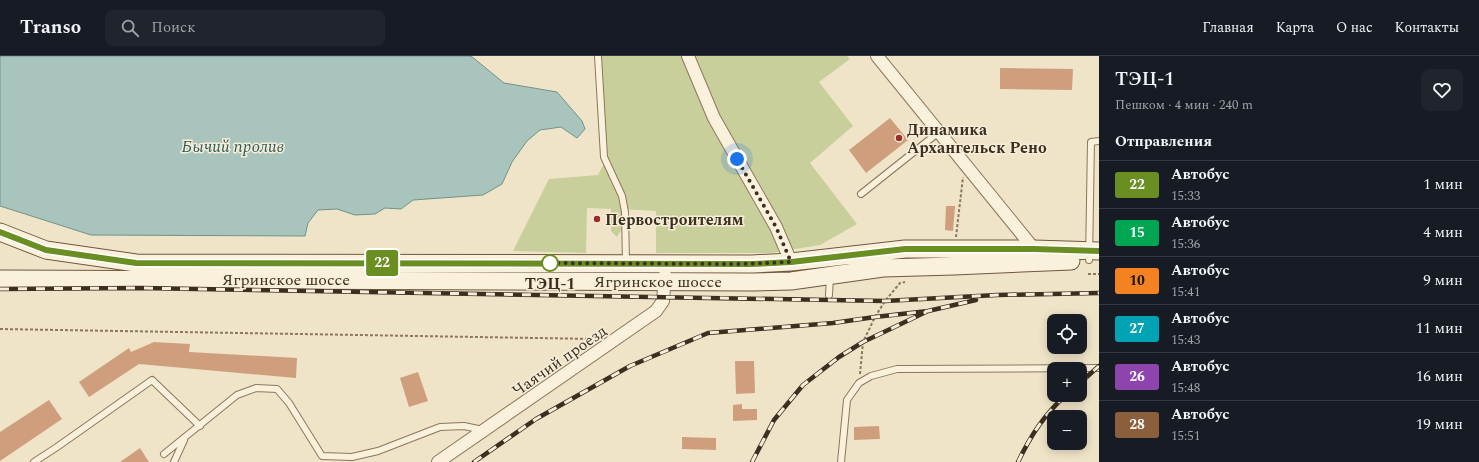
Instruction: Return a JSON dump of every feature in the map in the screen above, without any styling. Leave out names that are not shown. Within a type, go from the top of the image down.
[{"type":"main road","name":"Ягринское шоссе","points":[[0,232],[46,250],[136,263],[665,264],[791,262],[905,249],[1034,256],[1094,262]]},
{"type":"main road","name":"Ягринское шоссе","points":[[0,279],[665,282],[791,281],[883,268],[954,266],[1034,256]]},
{"type":"street","points":[[688,56],[714,118],[776,227],[791,262]]},
{"type":"street","points":[[877,56],[940,132],[1034,256]]},
{"type":"street","name":"Чаячий проезд","points":[[438,462],[656,311],[663,301],[665,264]]},
{"type":"lane","points":[[598,56],[604,157],[622,196],[625,212],[626,263]]},
{"type":"lane","points":[[861,194],[940,132]]},
{"type":"lane","points":[[1094,262],[1091,142],[1099,141]]},
{"type":"lane","points":[[829,295],[830,276]]},
{"type":"lane","points":[[841,462],[847,400],[859,383],[871,376],[897,369],[1099,368]]},
{"type":"lane","points":[[34,462],[58,447],[152,380],[200,426]]},
{"type":"lane","points":[[164,454],[238,395],[256,388],[277,388],[289,403],[322,456],[352,457],[378,451],[440,427],[464,426],[484,431]]},
{"type":"lane","points":[[174,462],[185,438]]},
{"type":"path","points":[[956,239],[964,163]]},
{"type":"path","points":[[859,383],[864,342],[875,317],[885,300],[900,283],[910,281]]},
{"type":"path","points":[[0,329],[616,339]]},
{"type":"green space","points":[[601,56],[847,56],[850,59],[819,82],[853,126],[810,163],[857,224],[820,245],[771,253],[656,253],[656,211],[621,209],[621,230],[617,237],[611,231],[611,209],[587,208],[586,253],[513,251],[549,179],[598,175],[607,158]]},
{"type":"water","name":"Бычий пролив","points":[[0,56],[471,56],[504,83],[557,92],[582,121],[585,129],[577,138],[561,127],[540,130],[527,141],[512,162],[502,184],[483,195],[413,200],[401,209],[385,208],[375,214],[355,215],[337,209],[318,210],[308,223],[305,236],[91,235],[0,206]]},
{"type":"building","points":[[1000,68],[1073,69],[1072,90],[1000,89]]},
{"type":"building","points":[[890,118],[908,140],[866,173],[849,150]]},
{"type":"building","points":[[946,206],[955,206],[953,231],[945,230]]},
{"type":"building","points":[[154,342],[190,344],[189,352],[297,358],[296,378],[139,364],[89,397],[79,382],[129,348],[131,352]]},
{"type":"building","points":[[735,361],[754,361],[755,393],[736,394]]},
{"type":"building","points":[[418,372],[428,401],[409,407],[400,378]]},
{"type":"building","points":[[49,400],[62,419],[0,461],[0,432]]},
{"type":"building","points":[[742,404],[742,409],[757,409],[757,420],[733,421],[733,405]]},
{"type":"building","points":[[879,426],[880,439],[854,440],[854,427]]},
{"type":"building","points":[[682,437],[716,438],[716,450],[682,449]]},
{"type":"building","points":[[140,448],[149,462],[120,462]]},
{"type":"railway","points":[[0,289],[140,288],[885,301],[997,295],[1099,293]]},
{"type":"railway","points":[[752,462],[774,420],[803,385],[839,357],[863,342],[928,311],[976,300]]},
{"type":"railway","points":[[474,462],[536,419],[630,366],[708,333],[833,323],[928,311]]},
{"type":"railway","points":[[1087,377],[1099,366]]},
{"type":"railway","points":[[1018,462],[1039,426],[1059,402]]},
{"type":"bus line","name":"22","points":[[0,232],[46,250],[136,263],[752,264],[791,262],[905,249],[1034,249],[1099,251]]},
{"type":"place","name":"Динамика Архангельск Рено","points":[[899,138]]},
{"type":"place","name":"Первостроителям","points":[[597,219]]},
{"type":"place","name":"ТЭЦ-1","points":[[550,263]]},
{"type":"route","points":[[550,263],[547,263],[738,264],[791,262],[776,227],[737,159]]}]
